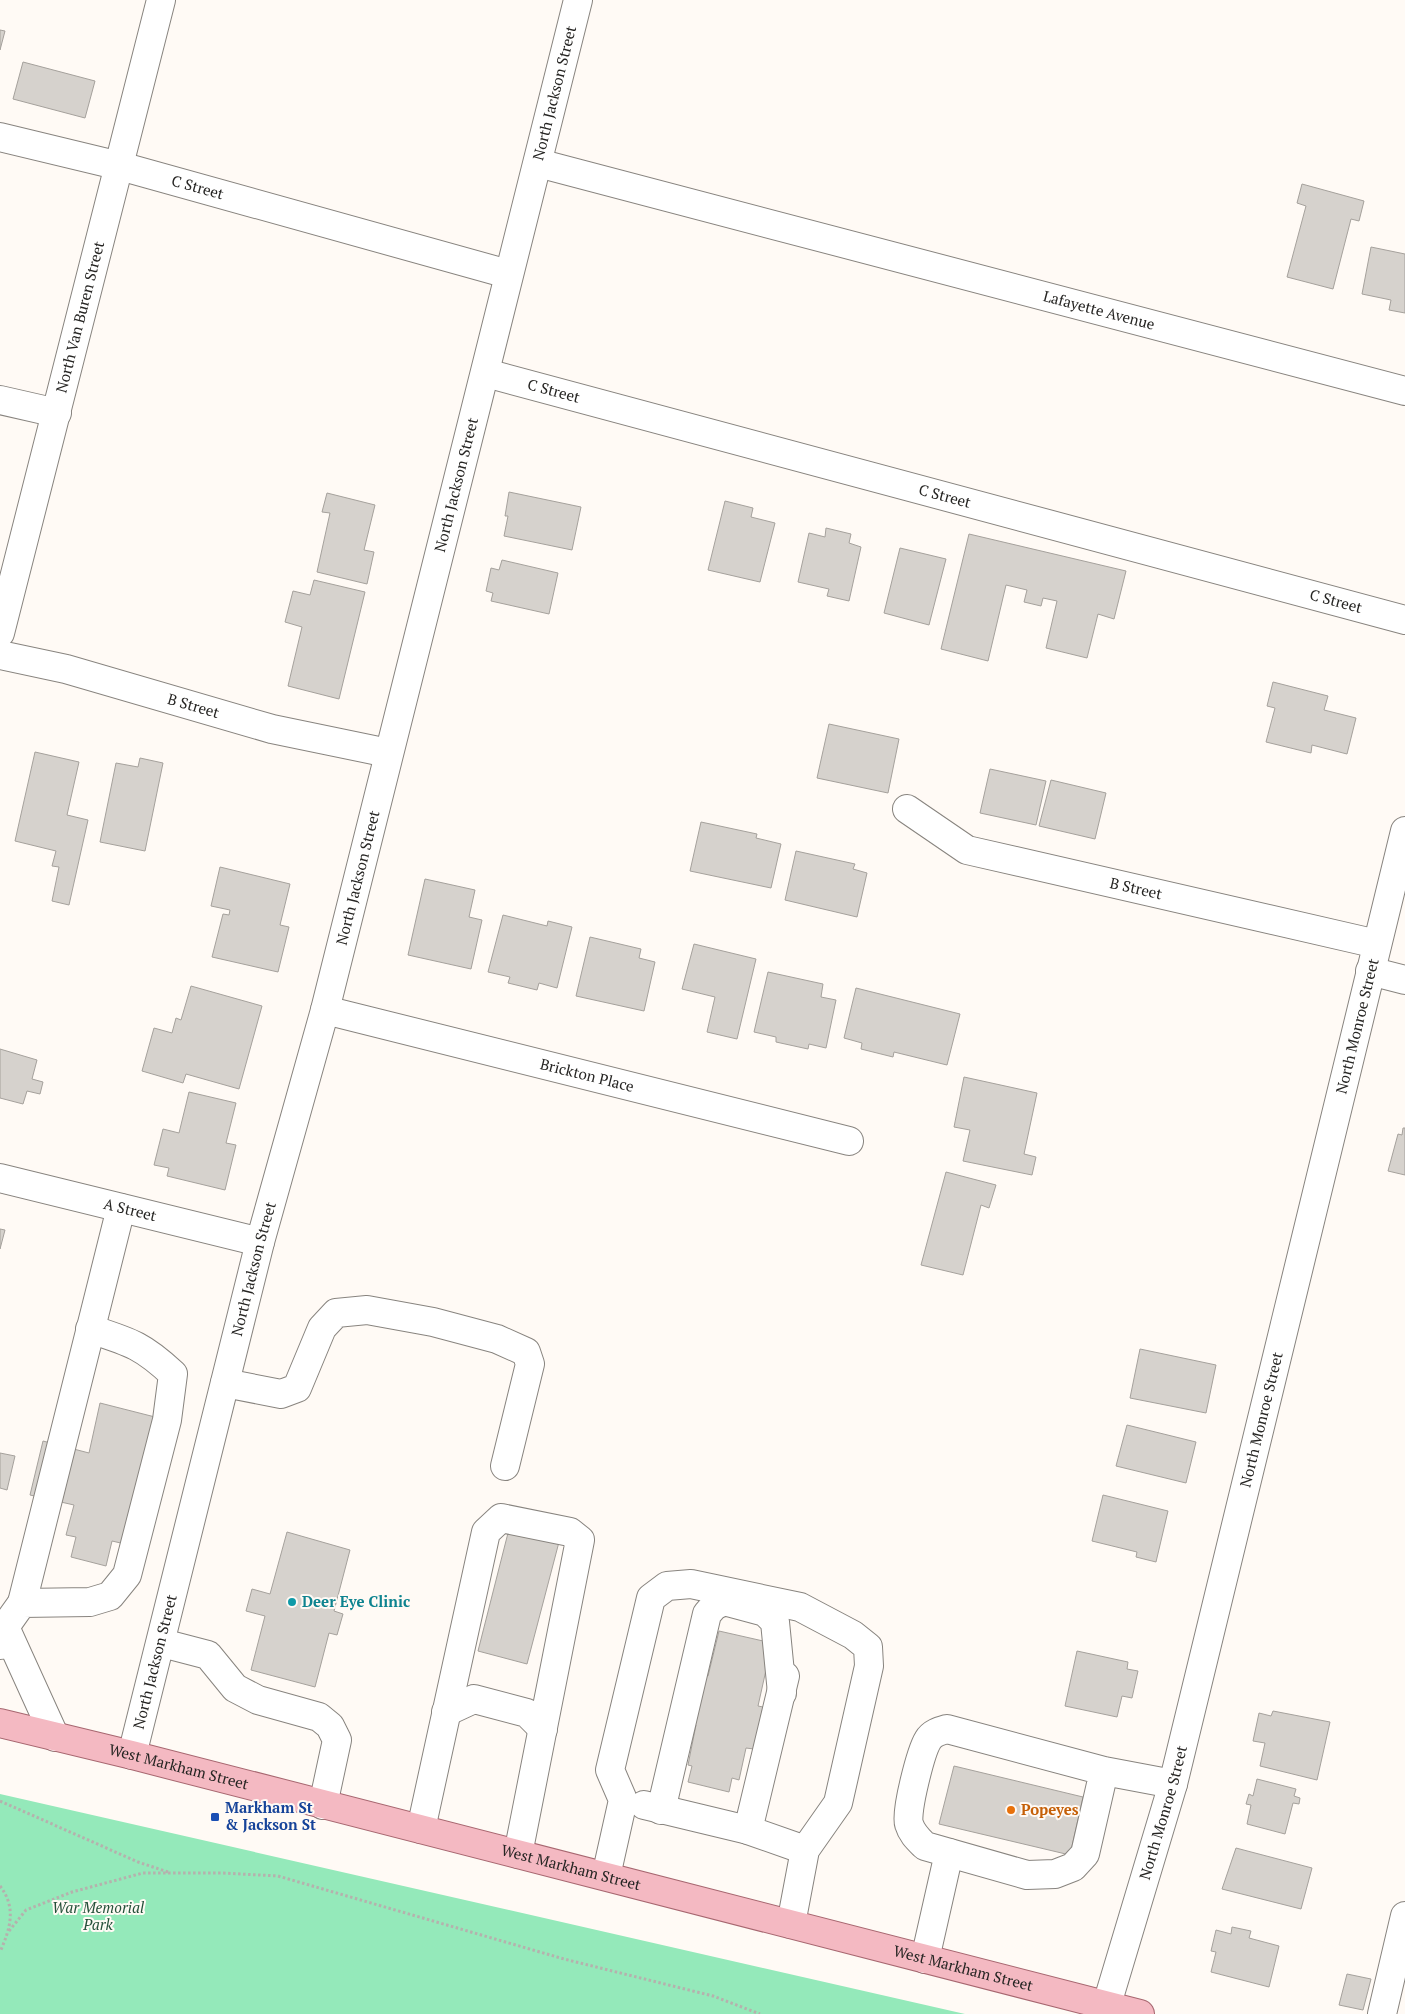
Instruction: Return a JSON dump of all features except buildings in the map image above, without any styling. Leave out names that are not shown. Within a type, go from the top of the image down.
[{"type":"main road","name":"West Markham Street","points":[[0,1723],[791,1924],[925,1959],[1105,2010],[1140,2014]]},
{"type":"street","name":"North Van Buren Street","points":[[0,634],[161,0]]},
{"type":"street","name":"North Jackson Street","points":[[132,1755],[162,1643],[260,1242],[325,1010],[578,0]]},
{"type":"street","name":"C Street","points":[[0,137],[120,166],[508,274]]},
{"type":"street","name":"Lafayette Avenue","points":[[538,164],[1405,391]]},
{"type":"street","name":"C Street","points":[[486,373],[1405,620]]},
{"type":"street","points":[[0,400],[57,413]]},
{"type":"street","name":"B Street","points":[[0,655],[66,669],[272,729],[388,754]]},
{"type":"street","name":"B Street","points":[[908,809],[967,850],[1377,944]]},
{"type":"street","name":"North Monroe Street","points":[[1105,2010],[1173,1784],[1405,831]]},
{"type":"street","points":[[1370,971],[1405,980]]},
{"type":"street","name":"Brickton Place","points":[[325,1010],[849,1141]]},
{"type":"street","name":"A Street","points":[[0,1178],[260,1242]]},
{"type":"street","points":[[55,1737],[3,1636],[22,1603],[121,1208]]},
{"type":"street","points":[[225,1383],[281,1394],[297,1388],[322,1328],[336,1313],[366,1310],[433,1322],[497,1339],[526,1352],[530,1364],[505,1466]]},
{"type":"street","points":[[22,1603],[90,1602],[110,1596],[128,1574],[167,1420],[173,1374],[151,1353],[134,1343],[90,1329]]},
{"type":"street","points":[[420,1829],[486,1532],[501,1518],[570,1532],[580,1540],[518,1854]]},
{"type":"street","points":[[606,1876],[623,1800],[610,1770],[651,1598],[667,1586],[691,1584],[800,1607],[861,1641],[868,1647],[869,1666],[838,1803],[805,1850],[791,1924]]},
{"type":"street","points":[[661,1810],[707,1614],[714,1606],[724,1601],[765,1612],[775,1622],[782,1693]]},
{"type":"street","points":[[748,1830],[782,1693],[800,1607]]},
{"type":"street","points":[[162,1643],[208,1655],[235,1688],[258,1700],[319,1717],[330,1726],[337,1740],[323,1805]]},
{"type":"street","points":[[446,1712],[474,1699],[527,1713],[543,1729]]},
{"type":"street","points":[[1104,1771],[1085,1854],[1074,1867],[1055,1874],[1027,1875],[925,1846],[914,1836],[908,1823],[909,1806],[928,1740],[936,1732],[948,1729],[1104,1771],[1173,1784]]},
{"type":"street","points":[[623,1800],[748,1830],[805,1850]]},
{"type":"street","points":[[925,1959],[949,1853]]},
{"type":"street","points":[[1382,2014],[1405,1916]]},
{"type":"path","points":[[0,1801],[138,1862],[171,1872]]},
{"type":"path","points":[[0,1952],[10,1931],[26,1910],[72,1892],[143,1873],[222,1873],[278,1876],[564,1959],[712,1996],[760,2014]]},
{"type":"path","points":[[0,1886],[12,1911],[10,1931]]},
{"type":"green space","name":"War Memorial Park","points":[[0,1794],[965,2014],[0,2014]]},
{"type":"place","name":"Deer Eye Clinic","points":[[292,1602]]},
{"type":"place","name":"Popeyes","points":[[1011,1810]]},
{"type":"place","name":"Markham St & Jackson St","points":[[215,1817]]}]
